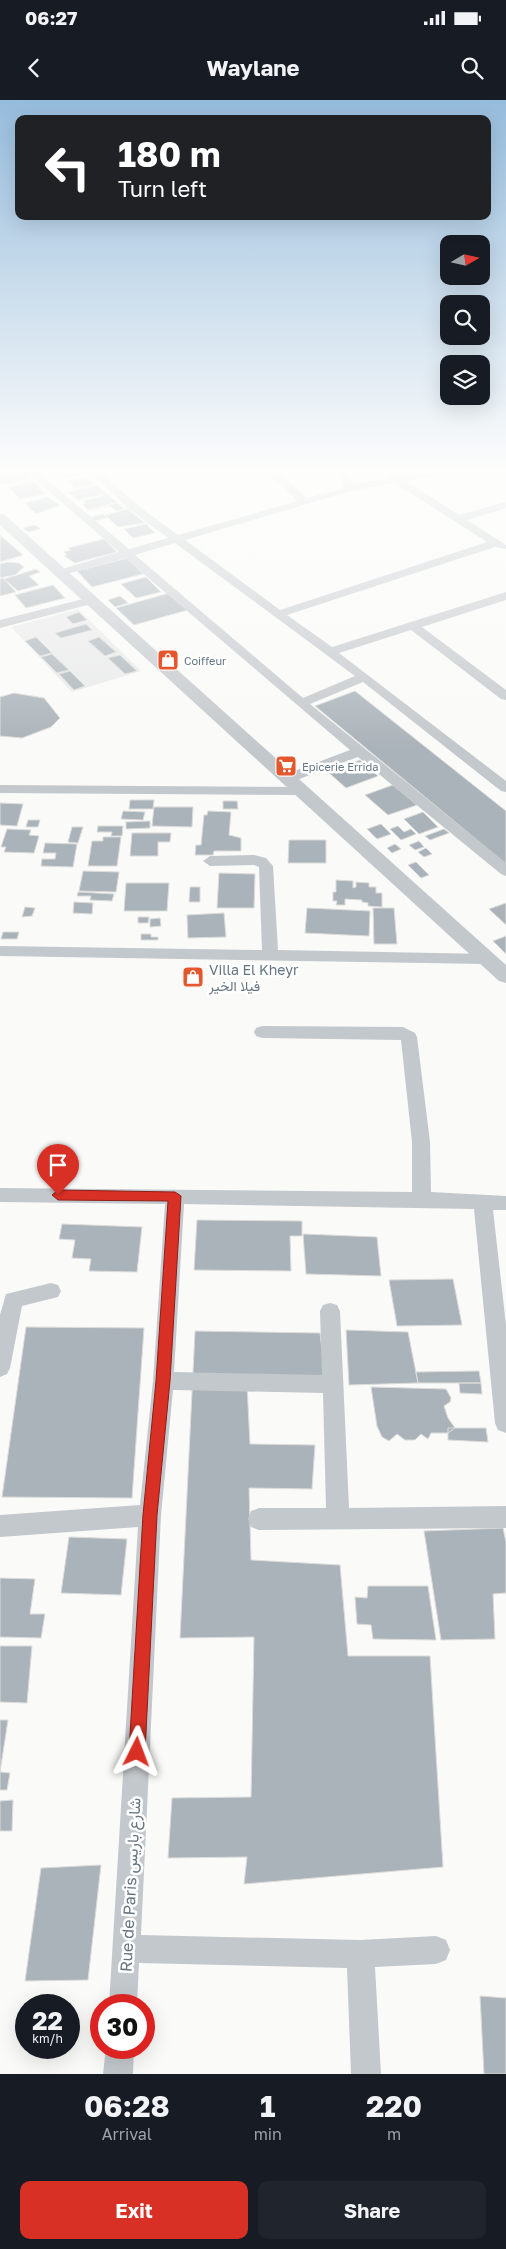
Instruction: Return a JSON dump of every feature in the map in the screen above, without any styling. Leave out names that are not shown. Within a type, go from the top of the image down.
[{"type":"street","points":[[50,565],[289,778],[506,976]]},
{"type":"street","points":[[59,573],[86,565]]},
{"type":"street","points":[[142,565],[301,703],[506,871]]},
{"type":"street","points":[[211,565],[503,781]]},
{"type":"street","points":[[278,614],[441,565]]},
{"type":"street","points":[[330,652],[506,596]]},
{"type":"street","points":[[0,624],[90,601]]},
{"type":"street","points":[[413,626],[506,696]]},
{"type":"street","points":[[301,703],[364,677]]},
{"type":"street","points":[[289,778],[361,751]]},
{"type":"street","points":[[0,789],[303,791]]},
{"type":"street","points":[[210,861],[254,860],[260,861],[266,866],[270,956]]},
{"type":"street","points":[[0,951],[487,959]]},
{"type":"street","points":[[262,1032],[403,1033],[409,1037],[421,1142],[422,1199]]},
{"type":"street","points":[[0,1195],[422,1199],[506,1203]]},
{"type":"street","name":"Rue de Paris شارع باريس","points":[[124,1994],[150,1515],[163,1381],[175,1196]]},
{"type":"street","points":[[484,1202],[506,1423]]},
{"type":"street","points":[[0,1368],[13,1300],[51,1291]]},
{"type":"street","points":[[330,1311],[338,1519]]},
{"type":"street","points":[[163,1381],[332,1384]]},
{"type":"street","points":[[0,1526],[150,1515]]},
{"type":"street","points":[[260,1520],[506,1517]]},
{"type":"street","points":[[126,1949],[360,1954],[436,1950]]},
{"type":"street","points":[[360,1954],[366,2074]]},
{"type":"street","points":[[118,2074],[119,2059]]},
{"type":"shaded area","points":[[78,609],[141,671],[72,692],[11,627]]},
{"type":"building","points":[[0,565],[22,565],[24,567],[15,575],[0,578]]},
{"type":"building","points":[[100,565],[134,565],[143,574],[92,587],[77,571]]},
{"type":"building","points":[[36,569],[40,572],[29,576],[39,585],[18,591],[4,579]]},
{"type":"building","points":[[146,577],[161,592],[136,598],[121,584]]},
{"type":"building","points":[[3,578],[16,592],[0,596],[0,579]]},
{"type":"building","points":[[53,585],[65,598],[26,608],[15,595]]},
{"type":"building","points":[[169,593],[188,610],[134,625],[116,608]]},
{"type":"building","points":[[120,596],[128,603],[115,607],[108,600]]},
{"type":"building","points":[[79,612],[87,620],[73,624],[66,617]]},
{"type":"building","points":[[86,624],[92,630],[61,638],[55,633]]},
{"type":"building","points":[[36,637],[52,653],[40,656],[25,641]]},
{"type":"building","points":[[99,637],[116,652],[105,656],[88,641]]},
{"type":"building","points":[[52,654],[69,670],[57,673],[41,657]]},
{"type":"building","points":[[120,655],[137,671],[125,674],[108,658]]},
{"type":"building","points":[[70,671],[85,686],[74,690],[59,674]]},
{"type":"building","points":[[355,691],[506,811],[506,864],[315,706]]},
{"type":"building","points":[[14,693],[44,698],[60,718],[51,727],[22,738],[0,736],[0,697]]},
{"type":"building","points":[[360,760],[378,776],[346,788],[328,772]]},
{"type":"building","points":[[393,785],[417,805],[388,815],[365,795]]},
{"type":"building","points":[[130,800],[154,800],[153,809],[129,809]]},
{"type":"building","points":[[223,801],[237,801],[238,809],[223,809]]},
{"type":"building","points":[[0,803],[23,804],[17,826],[0,825]]},
{"type":"building","points":[[154,807],[193,807],[192,827],[152,826]]},
{"type":"building","points":[[123,811],[145,812],[143,820],[121,819]]},
{"type":"building","points":[[208,811],[231,812],[229,835],[241,838],[241,851],[214,851],[213,855],[195,855],[196,845],[201,845],[204,815],[207,815]]},
{"type":"building","points":[[423,812],[438,827],[419,834],[404,819]]},
{"type":"building","points":[[28,820],[40,820],[38,827],[26,827]]},
{"type":"building","points":[[150,821],[150,828],[126,829],[126,822]]},
{"type":"building","points":[[381,824],[391,834],[377,839],[367,829]]},
{"type":"building","points":[[98,826],[123,826],[122,836],[111,836],[112,832],[97,832]]},
{"type":"building","points":[[398,826],[404,832],[411,829],[416,834],[401,840],[390,829]]},
{"type":"building","points":[[72,827],[83,827],[78,843],[68,842]]},
{"type":"building","points":[[7,829],[31,830],[29,835],[39,836],[34,853],[4,852],[6,847],[1,847]]},
{"type":"building","points":[[444,829],[449,833],[430,840],[425,836]]},
{"type":"building","points":[[132,833],[171,833],[170,842],[158,842],[158,856],[130,856]]},
{"type":"building","points":[[103,837],[121,837],[117,866],[88,866],[92,841],[103,841]]},
{"type":"building","points":[[289,840],[326,840],[326,863],[288,863]]},
{"type":"building","points":[[419,841],[424,847],[415,850],[409,845]]},
{"type":"building","points":[[45,843],[77,844],[73,867],[41,866],[42,859],[55,859],[56,853],[43,853]]},
{"type":"building","points":[[395,844],[401,849],[392,853],[387,848]]},
{"type":"building","points":[[426,848],[432,854],[424,857],[418,852]]},
{"type":"building","points":[[416,862],[429,875],[421,878],[408,865]]},
{"type":"building","points":[[83,871],[119,872],[116,892],[79,891]]},
{"type":"building","points":[[219,873],[255,874],[254,908],[217,908]]},
{"type":"building","points":[[336,880],[353,881],[353,888],[356,887],[356,882],[369,883],[369,887],[376,887],[376,893],[382,893],[382,907],[368,906],[368,903],[362,902],[362,900],[345,899],[345,905],[336,905],[337,901],[333,901],[333,892],[336,892]]},
{"type":"building","points":[[126,883],[169,883],[167,911],[124,911]]},
{"type":"building","points":[[190,887],[200,887],[200,902],[189,902]]},
{"type":"building","points":[[78,892],[114,894],[112,901],[90,900],[91,896],[77,896]]},
{"type":"building","points":[[74,902],[93,903],[92,914],[73,913]]},
{"type":"building","points":[[506,903],[506,925],[489,909]]},
{"type":"building","points":[[25,907],[35,908],[32,916],[22,917]]},
{"type":"building","points":[[307,908],[370,911],[369,936],[305,933]]},
{"type":"building","points":[[373,908],[394,908],[397,944],[374,944]]},
{"type":"building","points":[[224,913],[226,937],[188,938],[187,915]]},
{"type":"building","points":[[138,917],[149,917],[148,923],[138,923]]},
{"type":"building","points":[[160,918],[161,926],[150,927],[150,919]]},
{"type":"building","points":[[3,932],[19,932],[17,939],[1,939]]},
{"type":"building","points":[[141,934],[151,934],[151,937],[158,937],[158,940],[141,940]]},
{"type":"building","points":[[506,936],[506,954],[493,941]]},
{"type":"building","points":[[197,1220],[302,1221],[302,1236],[290,1236],[291,1271],[194,1270]]},
{"type":"building","points":[[62,1224],[142,1227],[137,1272],[89,1271],[91,1259],[72,1258],[75,1240],[59,1239]]},
{"type":"building","points":[[303,1234],[377,1237],[381,1276],[306,1274]]},
{"type":"building","points":[[453,1279],[462,1325],[397,1326],[389,1280]]},
{"type":"building","points":[[26,1327],[144,1328],[132,1498],[2,1497]]},
{"type":"building","points":[[346,1330],[408,1332],[418,1383],[349,1385]]},
{"type":"building","points":[[195,1331],[320,1333],[326,1385],[247,1385],[250,1444],[315,1445],[312,1489],[249,1488],[251,1560],[340,1565],[348,1656],[430,1656],[443,1867],[244,1884],[247,1857],[168,1858],[172,1798],[251,1797],[254,1637],[180,1638]]},
{"type":"building","points":[[479,1371],[481,1383],[418,1383],[416,1372]]},
{"type":"building","points":[[459,1383],[481,1383],[482,1394],[460,1393]]},
{"type":"building","points":[[371,1387],[446,1389],[451,1398],[450,1402],[444,1406],[448,1418],[455,1428],[448,1433],[431,1433],[428,1439],[421,1434],[415,1440],[405,1440],[397,1434],[389,1441],[382,1437],[377,1426]]},
{"type":"building","points":[[448,1428],[486,1428],[488,1442],[448,1440]]},
{"type":"building","points":[[503,1528],[506,1542],[506,1593],[493,1594],[495,1639],[441,1640],[424,1531]]},
{"type":"building","points":[[69,1537],[127,1539],[121,1595],[61,1593]]},
{"type":"building","points":[[0,1578],[35,1579],[30,1614],[45,1614],[41,1638],[0,1637]]},
{"type":"building","points":[[368,1586],[428,1586],[436,1640],[373,1639],[371,1625],[357,1624],[355,1597],[367,1598]]},
{"type":"building","points":[[0,1646],[32,1646],[27,1703],[0,1702]]},
{"type":"building","points":[[0,1720],[8,1720],[0,1772]]},
{"type":"building","points":[[0,1772],[10,1773],[7,1790],[0,1790]]},
{"type":"building","points":[[13,1800],[12,1831],[0,1831],[0,1801]]},
{"type":"building","points":[[101,1865],[88,1980],[25,1981],[41,1868]]},
{"type":"building","points":[[480,1996],[506,1998],[506,2074],[484,2074]]},
{"type":"place","name":"Coiffeur","points":[[168,660]]},
{"type":"place","name":"Epicerie Errida","points":[[286,766]]},
{"type":"place","name":"Villa El Kheyr فيلا الخير","points":[[193,977]]},
{"type":"route","points":[[58,1195],[175,1196],[163,1381],[150,1515],[137,1752]]}]
